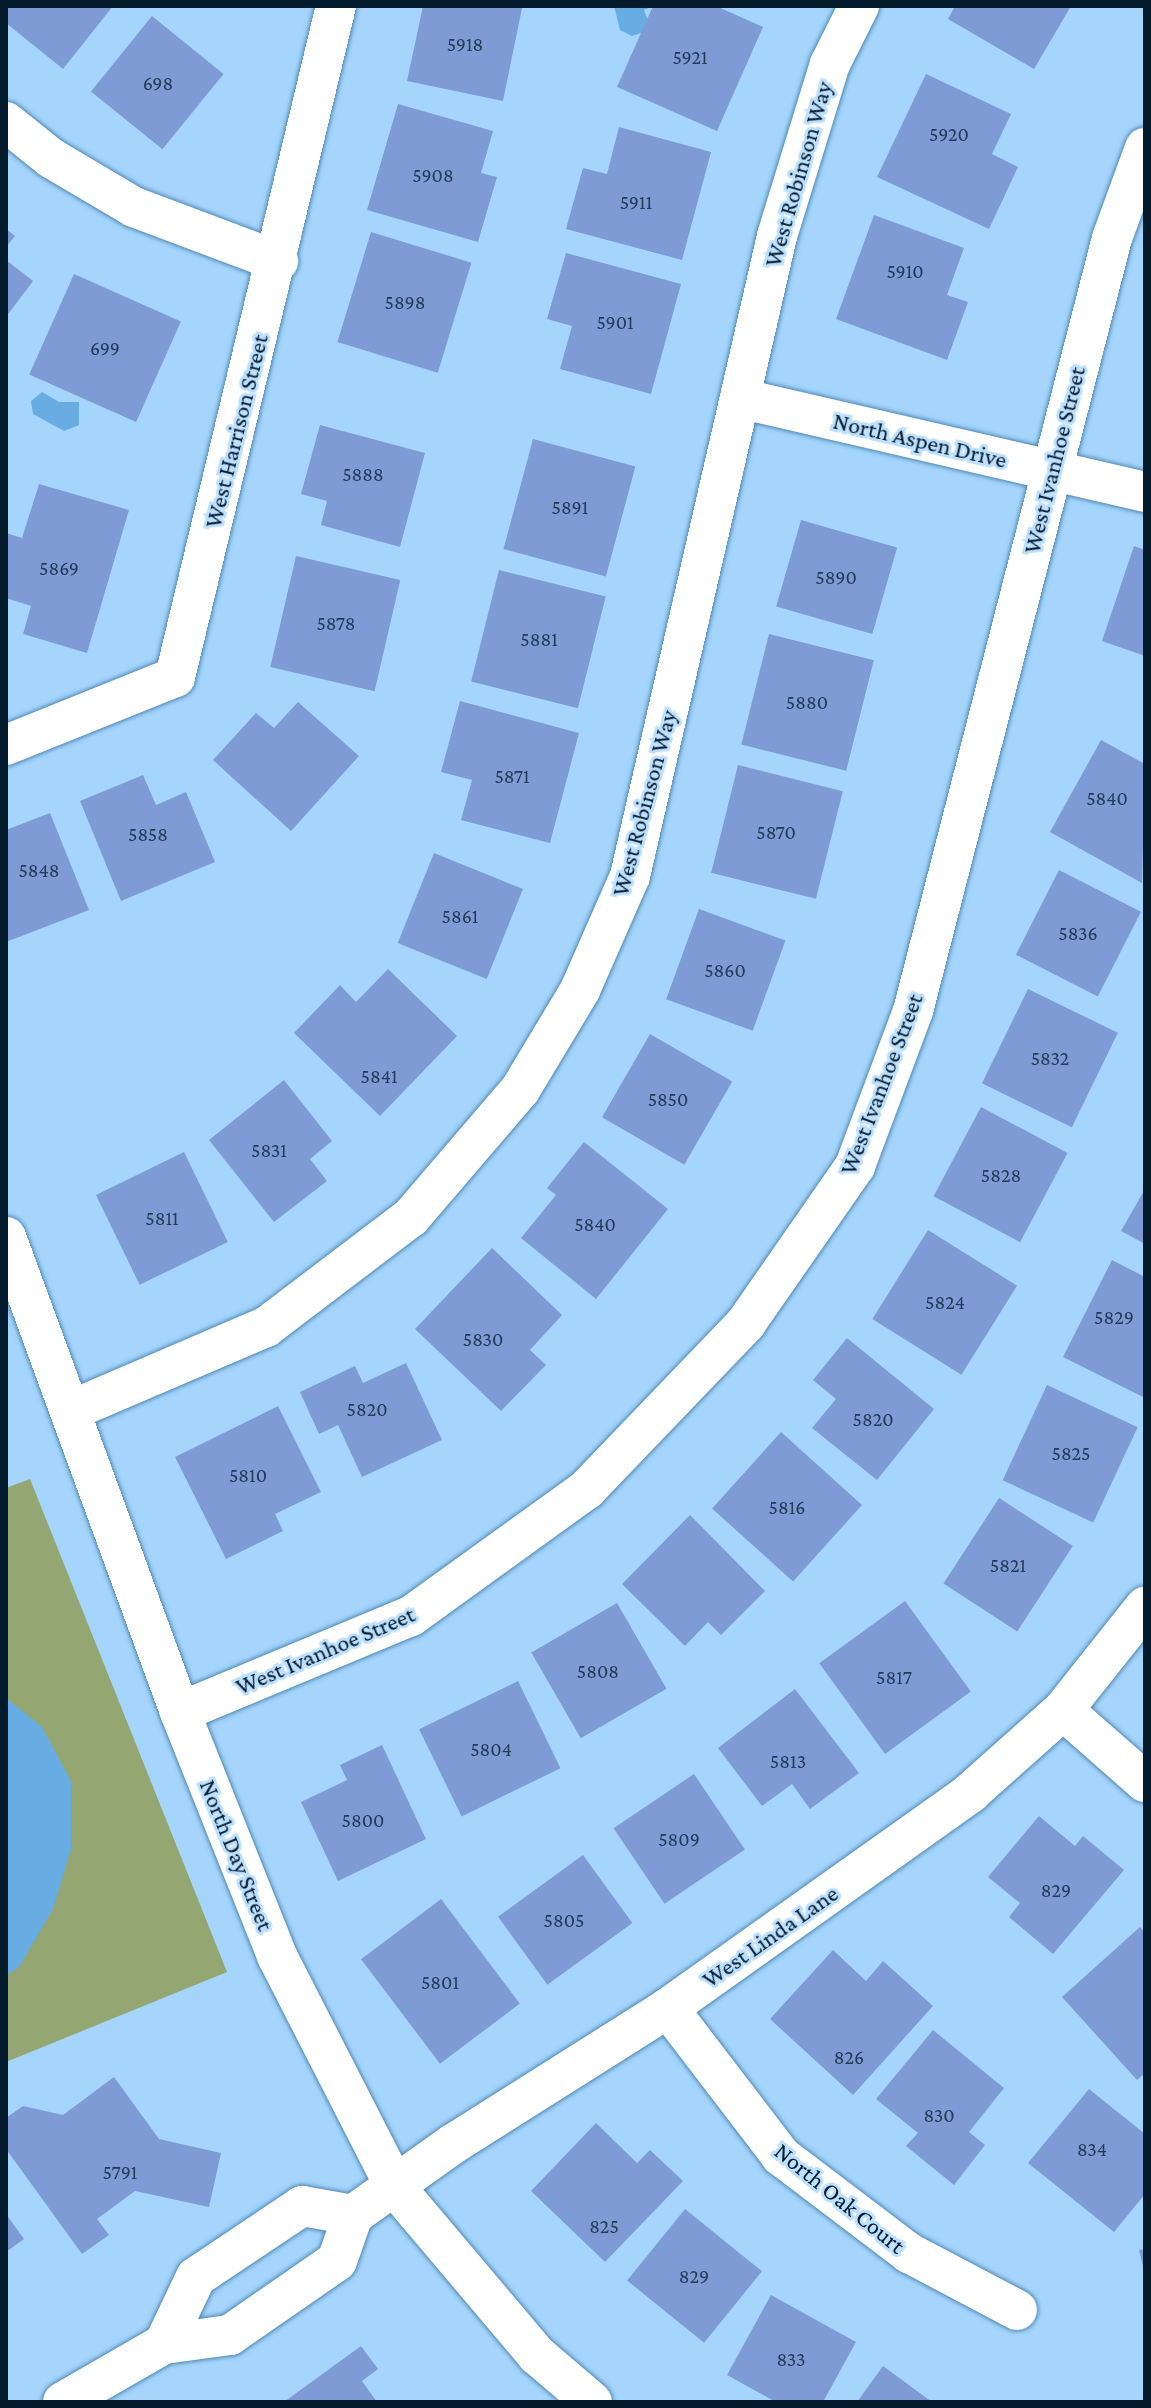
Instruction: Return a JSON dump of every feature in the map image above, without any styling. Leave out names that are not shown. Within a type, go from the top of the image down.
[{"type":"street","name":"West Harrison Street","points":[[6,745],[175,677],[278,261],[336,6]]},
{"type":"street","name":"West Robinson Way","points":[[72,1410],[266,1327],[411,1217],[520,1090],[580,990],[630,876],[743,399],[777,236],[830,64],[859,6]]},
{"type":"street","points":[[6,122],[51,158],[134,207],[278,261]]},
{"type":"street","name":"West Ivanhoe Street","points":[[180,1712],[411,1616],[587,1489],[755,1310],[855,1166],[913,1011],[1112,238],[1145,148]]},
{"type":"street","name":"North Aspen Drive","points":[[743,399],[1145,492]]},
{"type":"street","name":"North Day Street","points":[[6,1237],[72,1410],[180,1712],[277,1956],[395,2187],[537,2355],[592,2402]]},
{"type":"street","name":"West Linda Lane","points":[[353,2215],[668,2008],[970,1793],[1063,1710],[1145,1607]]},
{"type":"street","points":[[1063,1710],[1145,1782]]},
{"type":"street","name":"North Oak Court","points":[[668,2008],[781,2156],[909,2253],[1017,2310]]},
{"type":"street","points":[[63,2402],[164,2344],[230,2335],[337,2261],[353,2215],[302,2206],[196,2277],[164,2344]]},
{"type":"green space","points":[[30,1479],[227,1972],[6,2062],[6,1488]]},
{"type":"water","points":[[614,6],[654,6],[644,10],[649,23],[644,32],[632,36],[620,30]]},
{"type":"water","points":[[42,392],[59,402],[79,402],[79,425],[64,431],[33,414],[31,401]]},
{"type":"water","points":[[6,1698],[42,1727],[71,1781],[71,1849],[53,1909],[19,1967],[6,1976]]},
{"type":"building","points":[[6,6],[113,6],[63,69],[6,23]]},
{"type":"building","points":[[423,6],[522,8],[503,101],[407,81]]},
{"type":"building","points":[[653,6],[716,6],[763,27],[717,131],[617,87]]},
{"type":"building","points":[[955,6],[1071,6],[1034,69],[948,19]]},
{"type":"building","points":[[152,16],[223,74],[162,149],[91,91]]},
{"type":"building","points":[[926,74],[1011,114],[992,154],[1018,167],[989,229],[877,177]]},
{"type":"building","points":[[398,104],[493,131],[481,173],[497,177],[478,242],[367,210]]},
{"type":"building","points":[[619,127],[711,152],[682,260],[566,229],[583,168],[607,174]]},
{"type":"building","points":[[874,215],[964,248],[947,295],[968,302],[947,360],[836,319]]},
{"type":"building","points":[[6,229],[15,236],[6,247]]},
{"type":"building","points":[[371,232],[471,263],[438,373],[337,342]]},
{"type":"building","points":[[566,253],[681,284],[651,394],[560,369],[572,326],[547,319]]},
{"type":"building","points":[[6,260],[33,281],[6,317]]},
{"type":"building","points":[[74,274],[181,322],[136,422],[29,374]]},
{"type":"building","points":[[320,425],[425,453],[400,547],[321,525],[327,501],[301,494]]},
{"type":"building","points":[[533,439],[635,466],[606,577],[503,549]]},
{"type":"building","points":[[39,484],[129,510],[87,653],[23,634],[31,606],[6,598],[6,533],[22,538]]},
{"type":"building","points":[[801,520],[897,548],[872,634],[776,607]]},
{"type":"building","points":[[1134,546],[1145,550],[1145,656],[1102,641]]},
{"type":"building","points":[[296,556],[400,580],[375,691],[270,667]]},
{"type":"building","points":[[499,570],[606,597],[578,708],[471,682]]},
{"type":"building","points":[[769,634],[874,660],[846,771],[741,745]]},
{"type":"building","points":[[460,701],[579,733],[550,843],[461,820],[472,780],[441,772]]},
{"type":"building","points":[[298,702],[359,756],[291,831],[213,760],[256,713],[274,728]]},
{"type":"building","points":[[1101,740],[1145,764],[1142,883],[1050,832]]},
{"type":"building","points":[[738,765],[843,791],[816,899],[711,873]]},
{"type":"building","points":[[143,775],[156,805],[186,792],[215,862],[121,901],[80,801]]},
{"type":"building","points":[[50,813],[89,910],[6,942],[6,830]]},
{"type":"building","points":[[434,853],[523,889],[487,979],[398,943]]},
{"type":"building","points":[[1059,870],[1141,912],[1098,996],[1016,955]]},
{"type":"building","points":[[699,909],[785,940],[753,1031],[666,999]]},
{"type":"building","points":[[388,969],[457,1036],[380,1116],[294,1033],[340,985],[356,1002]]},
{"type":"building","points":[[1028,989],[1118,1033],[1072,1127],[982,1083]]},
{"type":"building","points":[[650,1034],[732,1082],[684,1165],[602,1117]]},
{"type":"building","points":[[284,1080],[332,1141],[310,1159],[327,1181],[274,1222],[209,1140]]},
{"type":"building","points":[[981,1107],[1068,1153],[1020,1242],[934,1196]]},
{"type":"building","points":[[584,1142],[668,1209],[596,1299],[521,1238],[556,1195],[547,1188]]},
{"type":"building","points":[[184,1152],[228,1242],[140,1285],[96,1195]]},
{"type":"building","points":[[1145,1189],[1145,1244],[1121,1231]]},
{"type":"building","points":[[928,1230],[1017,1286],[961,1375],[872,1319]]},
{"type":"building","points":[[492,1248],[562,1315],[530,1350],[546,1365],[501,1411],[415,1329]]},
{"type":"building","points":[[1112,1260],[1145,1277],[1145,1398],[1063,1357]]},
{"type":"building","points":[[847,1338],[934,1409],[877,1480],[812,1428],[836,1399],[813,1380]]},
{"type":"building","points":[[406,1363],[442,1440],[362,1477],[338,1425],[319,1434],[300,1392],[355,1366],[363,1383]]},
{"type":"building","points":[[1047,1385],[1138,1427],[1093,1522],[1003,1480]]},
{"type":"building","points":[[278,1406],[321,1492],[275,1514],[283,1531],[226,1559],[175,1457]]},
{"type":"building","points":[[781,1432],[862,1505],[793,1581],[712,1509]]},
{"type":"building","points":[[999,1498],[1073,1546],[1017,1631],[943,1584]]},
{"type":"building","points":[[690,1515],[765,1591],[721,1635],[708,1622],[685,1646],[622,1584]]},
{"type":"building","points":[[905,1601],[971,1692],[885,1754],[819,1663]]},
{"type":"building","points":[[617,1603],[666,1689],[581,1738],[531,1653]]},
{"type":"building","points":[[518,1681],[561,1768],[462,1816],[419,1729]]},
{"type":"building","points":[[795,1689],[859,1773],[810,1809],[792,1784],[762,1806],[718,1748]]},
{"type":"building","points":[[382,1745],[426,1839],[338,1881],[301,1802],[347,1780],[340,1765]]},
{"type":"building","points":[[694,1774],[745,1849],[664,1904],[614,1828]]},
{"type":"building","points":[[1039,1816],[1075,1846],[1083,1836],[1124,1870],[1053,1954],[1009,1917],[1020,1903],[988,1877]]},
{"type":"building","points":[[583,1855],[632,1923],[547,1985],[498,1917]]},
{"type":"building","points":[[441,1899],[520,2004],[440,2064],[361,1959]]},
{"type":"building","points":[[1140,1927],[1145,1933],[1145,2073],[1137,2080],[1062,1997]]},
{"type":"building","points":[[833,1950],[866,1981],[883,1961],[933,2006],[853,2095],[770,2019]]},
{"type":"building","points":[[933,2030],[1004,2088],[969,2132],[985,2145],[954,2185],[906,2146],[918,2133],[876,2099]]},
{"type":"building","points":[[114,2077],[159,2139],[221,2153],[209,2207],[135,2191],[97,2219],[109,2235],[82,2254],[6,2149],[6,2118],[23,2106],[63,2115]]},
{"type":"building","points":[[1089,2089],[1145,2134],[1145,2194],[1114,2232],[1028,2163]]},
{"type":"building","points":[[596,2123],[637,2163],[650,2150],[683,2181],[605,2262],[531,2191]]},
{"type":"building","points":[[685,2209],[762,2271],[704,2343],[627,2280]]},
{"type":"building","points":[[6,2214],[24,2239],[6,2252]]},
{"type":"building","points":[[1145,2249],[1145,2270],[1144,2270],[1139,2250]]},
{"type":"building","points":[[771,2295],[856,2342],[823,2402],[776,2402],[727,2375]]},
{"type":"building","points":[[361,2346],[378,2369],[362,2381],[377,2402],[284,2402]]},
{"type":"building","points":[[883,2366],[932,2402],[857,2402]]}]
